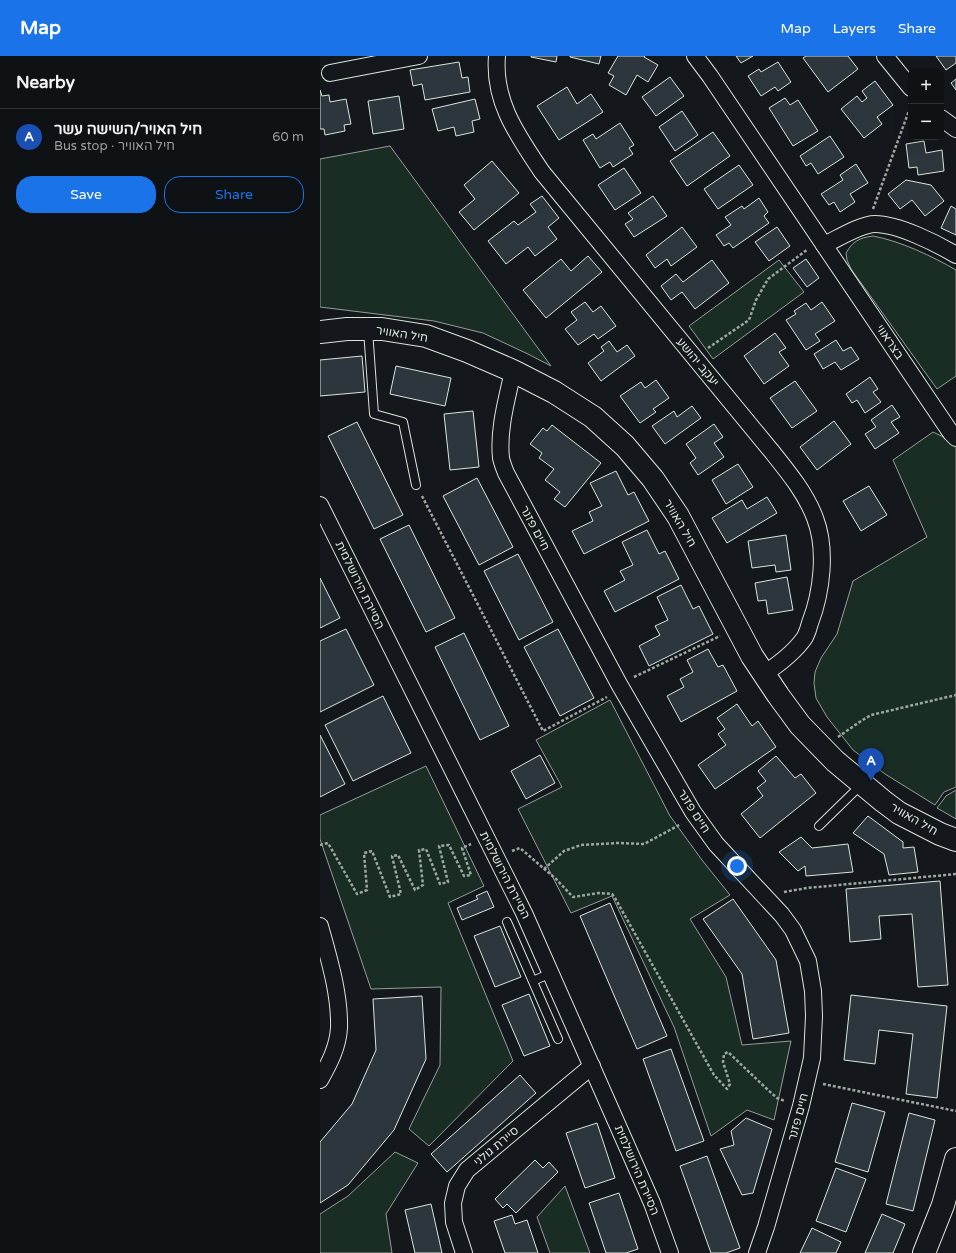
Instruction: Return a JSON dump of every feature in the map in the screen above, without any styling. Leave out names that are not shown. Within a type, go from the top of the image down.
[{"type":"street","points":[[330,73],[419,56]]},
{"type":"street","name":"יעקב יהושע","points":[[497,56],[498,80],[506,111],[515,132],[542,172],[794,480],[815,517],[820,536],[822,556],[815,611],[805,637],[779,664],[764,674]]},
{"type":"street","name":"בצראווי","points":[[695,56],[951,433],[956,438]]},
{"type":"street","points":[[885,56],[908,84]]},
{"type":"street","points":[[944,120],[956,129]]},
{"type":"street","points":[[822,243],[858,228],[874,224],[894,227],[940,245],[956,255]]},
{"type":"street","name":"חיל האוויר","points":[[323,330],[382,329],[426,336],[467,351],[513,371],[554,392],[594,417],[625,446],[653,479],[678,516],[752,656],[800,726],[835,761],[899,813],[940,834],[956,840]]},
{"type":"street","name":"חיים פזנר","points":[[513,371],[504,414],[501,441],[501,459],[506,473],[674,781],[716,844],[782,915],[793,930],[808,961],[813,991],[814,1016],[812,1058],[802,1106],[757,1253]]},
{"type":"street","name":"הסיירת הירושלמית","points":[[320,505],[524,913],[652,1203],[670,1253]]},
{"type":"street","points":[[320,926],[338,1003],[339,1029],[334,1050],[328,1066],[320,1080]]},
{"type":"street","name":"סיירת גולני","points":[[464,1253],[454,1222],[453,1203],[457,1186],[468,1170],[592,1066]]},
{"type":"street","points":[[924,1253],[943,1205],[956,1159]]},
{"type":"lane","points":[[368,329],[374,414],[403,422],[416,485]]},
{"type":"lane","points":[[819,826],[862,784]]},
{"type":"lane","points":[[507,922],[558,1039]]},
{"type":"lane","points":[[533,981],[551,973]]},
{"type":"path","points":[[867,226],[908,113]]},
{"type":"path","points":[[694,357],[749,320],[756,300],[768,279],[822,243]]},
{"type":"path","points":[[416,485],[543,731],[621,686],[737,628]]},
{"type":"path","points":[[822,748],[871,715],[956,695]]},
{"type":"path","points":[[544,869],[564,852],[581,845],[618,843],[644,844],[696,816]]},
{"type":"path","points":[[320,845],[328,843],[357,894],[367,890],[364,853],[372,851],[390,897],[401,894],[392,856],[398,855],[415,890],[423,885],[419,850],[426,849],[440,884],[448,882],[439,846],[449,845],[464,876],[471,875],[462,848],[487,839]]},
{"type":"path","points":[[497,858],[520,848],[573,897],[599,893],[612,894],[714,1075],[727,1089],[730,1084],[723,1062],[724,1054],[728,1052],[777,1098],[802,1106]]},
{"type":"path","points":[[764,897],[807,888],[956,874]]},
{"type":"path","points":[[807,1081],[956,1112]]},
{"type":"green space","points":[[390,146],[551,366],[483,333],[434,321],[320,307],[320,159]]},
{"type":"green space","points":[[873,236],[894,241],[916,250],[937,259],[956,270],[956,376],[937,389],[851,269],[847,260],[846,253],[854,243],[860,239]]},
{"type":"green space","points":[[779,260],[804,292],[713,359],[689,326]]},
{"type":"green space","points":[[933,432],[956,443],[956,787],[944,792],[935,805],[885,774],[853,750],[827,717],[816,698],[814,683],[815,672],[821,658],[837,634],[853,581],[927,537],[893,460]]},
{"type":"green space","points":[[610,700],[670,816],[730,895],[690,919],[726,977],[742,1045],[791,1041],[774,1120],[747,1110],[711,1136],[674,1027],[612,896],[571,913],[518,809],[562,787],[536,740]]},
{"type":"green space","points":[[426,766],[484,886],[448,903],[513,1061],[429,1146],[409,1129],[440,1065],[441,987],[371,989],[320,839],[320,815]]},
{"type":"green space","points":[[956,790],[956,819],[937,808],[946,796]]},
{"type":"green space","points":[[395,1152],[418,1163],[386,1214],[392,1253],[320,1253],[320,1214],[348,1196]]},
{"type":"green space","points":[[565,1186],[590,1253],[550,1253],[537,1217]]},
{"type":"building","points":[[531,56],[557,56],[556,62]]},
{"type":"building","points":[[570,56],[601,56],[599,64]]},
{"type":"building","points":[[618,56],[645,56],[644,57],[658,65],[648,82],[637,75],[626,95],[609,85],[614,76],[608,73]]},
{"type":"building","points":[[736,56],[753,56],[741,63]]},
{"type":"building","points":[[806,56],[848,56],[858,69],[828,92],[803,58]]},
{"type":"building","points":[[936,56],[956,56],[956,63],[946,70]]},
{"type":"building","points":[[459,62],[462,78],[468,77],[470,92],[425,100],[422,84],[413,86],[410,70]]},
{"type":"building","points":[[778,62],[791,82],[778,91],[775,87],[761,96],[748,76],[759,69],[761,72]]},
{"type":"building","points":[[670,77],[684,96],[656,116],[642,97]]},
{"type":"building","points":[[956,79],[956,90],[951,83]]},
{"type":"building","points":[[875,81],[893,105],[877,117],[882,124],[864,138],[841,109],[857,96],[862,102],[867,98],[862,91]]},
{"type":"building","points":[[567,87],[577,104],[591,94],[603,112],[559,140],[537,106]]},
{"type":"building","points":[[320,90],[322,96],[329,95],[330,102],[346,99],[351,124],[344,125],[345,131],[325,135],[324,129],[320,129]]},
{"type":"building","points":[[399,96],[404,129],[373,134],[368,101]]},
{"type":"building","points":[[785,98],[790,105],[798,100],[818,131],[793,146],[769,108]]},
{"type":"building","points":[[475,99],[480,119],[472,121],[474,132],[456,136],[454,127],[438,131],[432,109]]},
{"type":"building","points":[[682,111],[698,135],[675,151],[659,127]]},
{"type":"building","points":[[620,123],[634,145],[629,148],[633,154],[613,167],[610,162],[600,168],[583,140],[593,134],[596,139]]},
{"type":"building","points":[[713,132],[730,156],[687,186],[670,161]]},
{"type":"building","points":[[830,136],[844,157],[818,174],[811,163],[806,166],[800,156]]},
{"type":"building","points":[[924,141],[926,153],[942,150],[944,171],[918,175],[917,167],[909,168],[906,144]]},
{"type":"building","points":[[492,161],[519,193],[474,230],[459,212],[475,199],[464,185]]},
{"type":"building","points":[[856,164],[868,183],[850,194],[855,202],[840,212],[834,202],[829,205],[821,194],[843,180],[840,175]]},
{"type":"building","points":[[739,165],[753,185],[718,209],[704,189]]},
{"type":"building","points":[[624,168],[641,193],[615,210],[598,185]]},
{"type":"building","points":[[906,180],[931,185],[944,201],[925,216],[912,200],[900,209],[888,194]]},
{"type":"building","points":[[542,196],[559,218],[548,227],[557,239],[535,256],[528,247],[506,264],[488,241],[514,221],[518,225],[536,212],[530,204]]},
{"type":"building","points":[[653,196],[667,216],[634,237],[625,224],[633,219],[628,213]]},
{"type":"building","points":[[759,198],[768,212],[764,216],[769,223],[733,248],[729,243],[724,246],[716,235],[731,225],[725,217],[742,206],[744,209]]},
{"type":"building","points":[[951,206],[956,209],[956,235],[941,228]]},
{"type":"building","points":[[682,227],[697,247],[671,266],[667,259],[655,268],[646,255]]},
{"type":"building","points":[[777,227],[790,246],[769,261],[755,242]]},
{"type":"building","points":[[588,256],[602,272],[546,318],[523,290],[561,259],[571,271]]},
{"type":"building","points":[[806,259],[819,278],[807,287],[793,268]]},
{"type":"building","points":[[712,260],[729,283],[695,309],[682,292],[671,300],[661,286],[676,274],[683,282]]},
{"type":"building","points":[[585,302],[593,312],[601,306],[616,326],[598,339],[594,334],[578,345],[565,329],[577,320],[571,312]]},
{"type":"building","points":[[822,302],[835,321],[815,334],[820,341],[806,350],[786,320],[796,314],[794,311],[806,303],[811,310]]},
{"type":"building","points":[[775,333],[786,348],[779,352],[789,366],[764,384],[744,356]]},
{"type":"building","points":[[836,340],[843,351],[851,347],[859,359],[841,370],[835,362],[823,369],[814,354]]},
{"type":"building","points":[[609,341],[617,352],[627,345],[635,356],[601,381],[588,363],[604,351],[601,347]]},
{"type":"building","points":[[362,356],[365,392],[320,396],[320,360]]},
{"type":"building","points":[[396,366],[451,378],[445,406],[390,394]]},
{"type":"building","points":[[870,377],[878,389],[873,392],[881,402],[865,413],[857,400],[852,403],[846,394]]},
{"type":"building","points":[[656,380],[669,398],[653,409],[656,412],[640,423],[620,396],[641,382],[645,388]]},
{"type":"building","points":[[795,381],[817,411],[792,428],[770,398]]},
{"type":"building","points":[[892,405],[900,417],[891,422],[899,433],[875,449],[865,434],[876,427],[871,420]]},
{"type":"building","points":[[692,406],[701,418],[665,444],[652,426],[674,411],[677,417]]},
{"type":"building","points":[[473,411],[479,467],[450,470],[444,414]]},
{"type":"building","points":[[834,421],[851,444],[817,470],[800,447]]},
{"type":"building","points":[[357,422],[403,515],[374,529],[328,436]]},
{"type":"building","points":[[714,424],[723,437],[714,443],[724,457],[698,475],[690,463],[696,458],[686,444]]},
{"type":"building","points":[[552,425],[601,463],[565,507],[554,499],[560,492],[545,480],[554,469],[539,458],[542,453],[530,444],[543,428],[547,431]]},
{"type":"building","points":[[738,464],[753,487],[726,504],[712,480]]},
{"type":"building","points":[[616,471],[628,495],[634,492],[649,521],[584,554],[572,531],[593,521],[589,512],[602,506],[590,483]]},
{"type":"building","points":[[477,478],[513,547],[479,565],[443,496]]},
{"type":"building","points":[[869,486],[887,515],[861,531],[843,501]]},
{"type":"building","points":[[767,497],[777,513],[727,543],[712,518],[742,500],[747,509]]},
{"type":"building","points":[[409,525],[455,618],[426,632],[380,539]]},
{"type":"building","points":[[647,530],[659,554],[665,551],[679,579],[615,612],[604,591],[625,580],[620,571],[633,565],[622,542]]},
{"type":"building","points":[[786,535],[791,570],[776,572],[775,565],[752,568],[748,541]]},
{"type":"building","points":[[518,554],[553,622],[519,640],[484,571]]},
{"type":"building","points":[[787,577],[793,610],[768,614],[766,600],[758,601],[755,583]]},
{"type":"building","points":[[320,578],[340,618],[320,628]]},
{"type":"building","points":[[681,585],[693,609],[699,606],[713,634],[649,666],[639,646],[660,635],[655,626],[668,620],[657,597]]},
{"type":"building","points":[[346,629],[374,685],[320,712],[320,641]]},
{"type":"building","points":[[558,629],[594,698],[560,716],[524,647]]},
{"type":"building","points":[[464,633],[509,726],[480,740],[435,647]]},
{"type":"building","points":[[708,649],[718,667],[723,665],[737,691],[681,722],[667,696],[684,687],[680,679],[693,672],[687,660]]},
{"type":"building","points":[[383,696],[411,753],[353,781],[325,725]]},
{"type":"building","points":[[737,704],[752,726],[758,721],[776,747],[715,789],[698,765],[726,745],[718,734],[725,729],[717,718]]},
{"type":"building","points":[[320,735],[345,784],[320,797]]},
{"type":"building","points":[[540,755],[555,783],[526,799],[511,771]]},
{"type":"building","points":[[776,756],[795,778],[801,774],[816,793],[760,838],[741,814],[763,796],[757,788],[766,781],[758,771]]},
{"type":"building","points":[[868,816],[903,842],[903,848],[914,847],[918,872],[889,875],[884,854],[853,833]]},
{"type":"building","points":[[801,837],[812,848],[848,844],[853,872],[806,876],[805,866],[798,871],[779,852]]},
{"type":"building","points":[[940,881],[948,985],[918,987],[912,914],[879,916],[881,939],[850,942],[846,889]]},
{"type":"building","points":[[487,891],[494,907],[462,920],[457,908],[478,899],[476,896]]},
{"type":"building","points":[[733,899],[776,960],[789,1033],[753,1039],[742,974],[703,919]]},
{"type":"building","points":[[610,903],[667,1036],[637,1049],[580,916]]},
{"type":"building","points":[[500,926],[521,977],[495,987],[474,936]]},
{"type":"building","points":[[529,994],[550,1046],[524,1056],[502,1005]]},
{"type":"building","points":[[851,995],[947,1006],[937,1098],[906,1094],[913,1034],[879,1030],[875,1064],[844,1060]]},
{"type":"building","points":[[422,996],[426,1059],[394,1130],[348,1185],[320,1203],[320,1142],[352,1104],[376,1050],[373,999]]},
{"type":"building","points":[[671,1049],[704,1141],[676,1151],[643,1059]]},
{"type":"building","points":[[520,1075],[536,1093],[447,1172],[431,1154]]},
{"type":"building","points":[[852,1103],[885,1112],[868,1172],[835,1162]]},
{"type":"building","points":[[909,1113],[935,1120],[913,1211],[886,1204]]},
{"type":"building","points":[[746,1118],[772,1129],[753,1193],[742,1195],[720,1149],[734,1145],[731,1131]]},
{"type":"building","points":[[597,1123],[615,1178],[585,1188],[566,1133]]},
{"type":"building","points":[[707,1156],[740,1248],[726,1253],[711,1253],[680,1166]]},
{"type":"building","points":[[535,1160],[543,1168],[549,1162],[558,1172],[516,1213],[507,1204],[503,1208],[495,1199]]},
{"type":"building","points":[[836,1168],[866,1179],[846,1232],[816,1221]]},
{"type":"building","points":[[619,1193],[638,1249],[626,1253],[606,1253],[589,1203]]},
{"type":"building","points":[[431,1204],[442,1253],[415,1253],[405,1210]]},
{"type":"building","points":[[882,1214],[905,1224],[893,1253],[865,1253]]},
{"type":"building","points":[[512,1215],[515,1224],[527,1220],[538,1253],[505,1253],[494,1221]]},
{"type":"building","points":[[812,1228],[841,1242],[836,1253],[800,1253]]},
{"type":"place","name":"חיל האויר/השישה עשר","points":[[871,781]]}]
